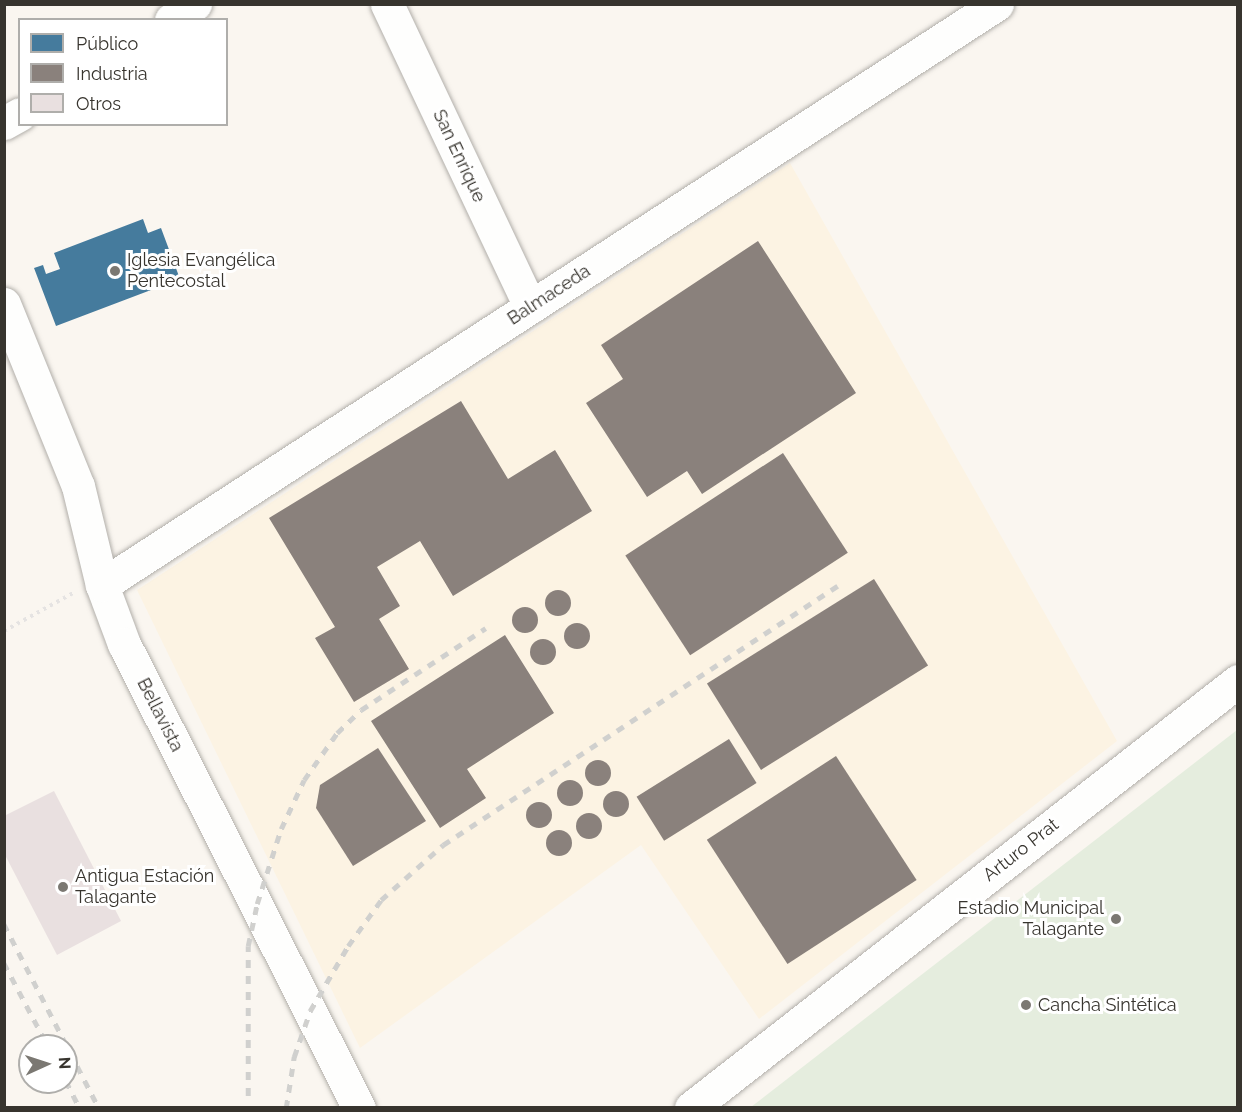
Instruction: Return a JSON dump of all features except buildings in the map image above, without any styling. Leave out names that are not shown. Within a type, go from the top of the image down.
[{"type":"street","points":[[174,18],[195,4]]},
{"type":"street","name":"San Enrique","points":[[387,4],[531,307]]},
{"type":"street","name":"Balmaceda","points":[[102,585],[997,4]]},
{"type":"street","points":[[4,123],[18,115]]},
{"type":"street","name":"Bellavista","points":[[4,304],[78,486],[102,585],[124,644],[359,1107]]},
{"type":"street","name":"Arturo Prat","points":[[691,1107],[1238,681]]},
{"type":"path","points":[[4,631],[75,592],[102,585]]},
{"type":"shaded area","points":[[790,163],[1117,741],[759,1019],[641,845],[360,1048],[137,590]]},
{"type":"green space","name":"Estadio Municipal Talagante","points":[[1237,730],[1237,1107],[751,1107]]},
{"type":"railway","points":[[286,1108],[294,1057],[310,1011],[348,946],[381,900],[443,845],[844,582]]},
{"type":"railway","points":[[248,1096],[248,946],[257,904],[281,829],[304,780],[337,733],[361,710],[486,628]]},
{"type":"railway","points":[[4,924],[99,1108]]},
{"type":"railway","points":[[4,963],[42,1034]]},
{"type":"railway","points":[[73,1094],[80,1108]]},
{"type":"place","name":"Iglesia Evangélica Pentecostal","points":[[115,271]]},
{"type":"place","name":"Antigua Estación Talagante","points":[[63,887]]},
{"type":"place","name":"Estadio Municipal Talagante","points":[[1116,919]]},
{"type":"place","name":"Cancha Sintética","points":[[1026,1005]]}]
